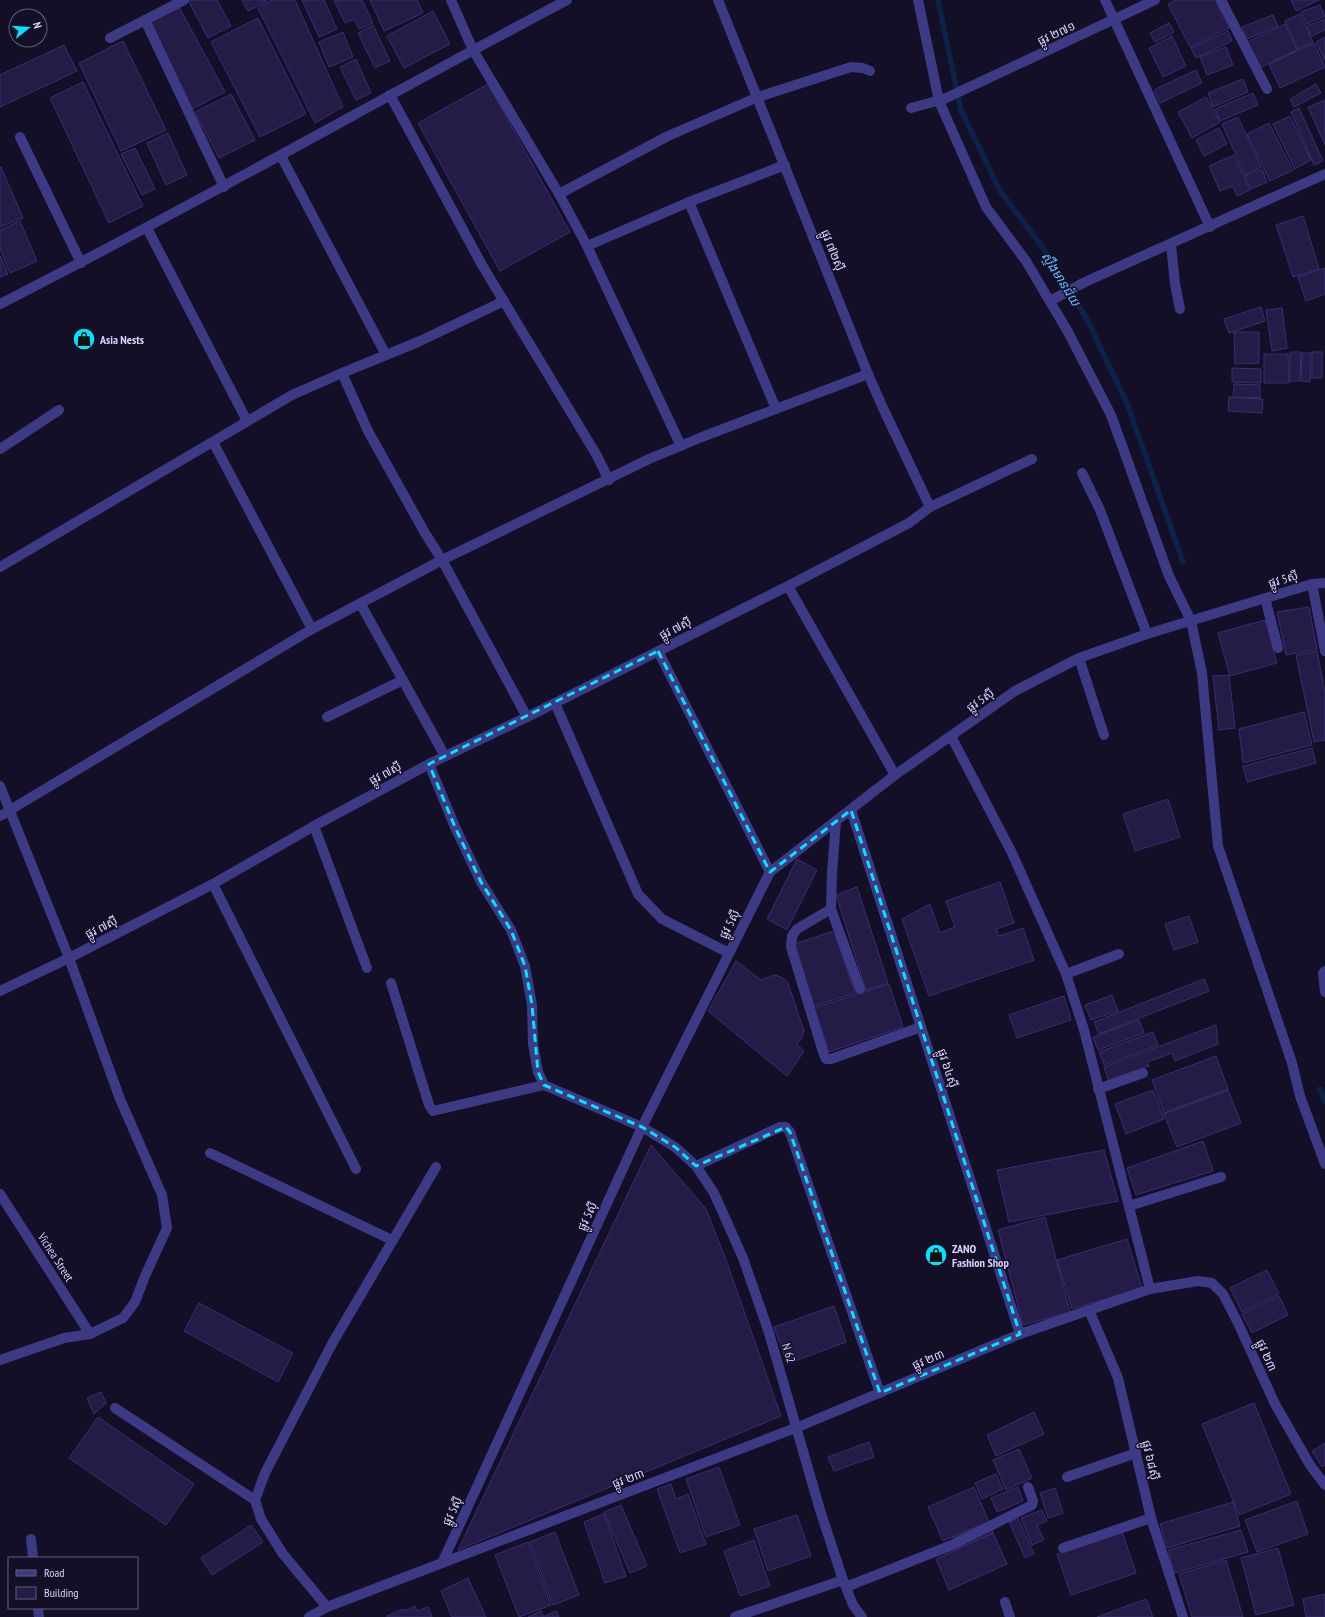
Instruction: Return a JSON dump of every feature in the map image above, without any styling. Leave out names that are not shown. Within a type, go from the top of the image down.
[{"type":"street","points":[[110,38],[184,0]]},
{"type":"street","points":[[450,0],[473,50],[559,194],[587,246],[681,446]]},
{"type":"street","points":[[0,304],[148,228],[567,0]]},
{"type":"street","name":"ផ្លូវ ៧២ស៊ី","points":[[718,0],[868,374],[930,507]]},
{"type":"street","points":[[918,0],[942,100],[986,207],[1026,262],[1050,301],[1068,332],[1111,415],[1169,576],[1190,621],[1202,673],[1218,846],[1292,1063],[1300,1096],[1325,1164]]},
{"type":"street","points":[[1105,0],[1210,227]]},
{"type":"street","name":"ផ្លូវ ២៧១","points":[[911,108],[942,100],[1155,0]]},
{"type":"street","points":[[1222,0],[1267,89]]},
{"type":"street","points":[[145,20],[224,186]]},
{"type":"street","points":[[559,194],[668,136],[758,98],[851,67],[863,68],[870,71]]},
{"type":"street","points":[[390,95],[482,265],[596,454],[609,480]]},
{"type":"street","points":[[20,137],[81,263]]},
{"type":"street","points":[[281,156],[386,355]]},
{"type":"street","points":[[587,246],[689,202],[785,165]]},
{"type":"street","points":[[1050,301],[1077,287],[1325,174]]},
{"type":"street","points":[[689,202],[776,409]]},
{"type":"street","points":[[148,228],[247,422]]},
{"type":"street","points":[[1171,244],[1175,284],[1180,309]]},
{"type":"street","points":[[0,567],[292,395],[418,342],[504,301]]},
{"type":"street","points":[[342,373],[368,431],[425,533],[442,560],[527,717]]},
{"type":"street","points":[[0,816],[312,629],[442,560],[609,480],[649,459],[868,374]]},
{"type":"street","points":[[0,449],[59,410]]},
{"type":"street","points":[[213,442],[312,629]]},
{"type":"street","name":"ផ្លូវ ៧ស៊ី","points":[[0,991],[69,958],[213,884],[314,826],[429,764],[527,717],[788,586],[909,523],[930,507],[1032,459]]},
{"type":"street","points":[[1082,472],[1100,510],[1147,634]]},
{"type":"street","name":"ផ្លូវ 5ស៊ី","points":[[442,1563],[642,1126],[770,872],[895,775],[1015,691],[1078,658],[1147,634],[1312,584],[1325,583]]},
{"type":"street","points":[[1312,584],[1325,651]]},
{"type":"street","points":[[788,586],[895,775]]},
{"type":"street","points":[[1266,598],[1278,648]]},
{"type":"street","points":[[360,603],[445,756]]},
{"type":"street","points":[[658,651],[770,872]]},
{"type":"street","points":[[1078,658],[1104,735]]},
{"type":"street","points":[[327,717],[403,680]]},
{"type":"street","points":[[555,703],[638,894],[662,919],[729,953]]},
{"type":"street","points":[[951,736],[1012,854],[1066,974],[1084,1030],[1150,1289]]},
{"type":"street","points":[[391,983],[433,1111],[544,1085],[538,1072],[533,1044],[532,1005],[525,966],[511,930],[481,882],[455,827],[429,764]]},
{"type":"street","points":[[0,786],[69,958],[120,1099],[162,1195],[168,1228],[145,1276],[135,1302],[123,1318],[90,1334],[64,1338],[0,1360]]},
{"type":"street","name":"ផ្លូវ ៦៤ស៊ី","points":[[851,810],[1020,1334]]},
{"type":"street","points":[[836,822],[831,909],[860,989]]},
{"type":"street","points":[[314,826],[367,968]]},
{"type":"street","points":[[213,884],[356,1169]]},
{"type":"street","points":[[831,909],[797,928],[792,936],[791,947],[826,1059],[831,1059],[921,1027]]},
{"type":"street","points":[[1066,974],[1119,954]]},
{"type":"street","points":[[1325,971],[1323,973],[1325,992]]},
{"type":"street","points":[[1098,1089],[1143,1073]]},
{"type":"street","name":"N 62","points":[[544,1085],[642,1126],[675,1147],[696,1166],[714,1193],[743,1258],[769,1333],[798,1427],[820,1510],[844,1584],[854,1605],[862,1617]]},
{"type":"street","points":[[696,1166],[780,1127],[786,1127],[790,1132],[880,1393]]},
{"type":"street","points":[[210,1153],[392,1240]]},
{"type":"street","points":[[327,1607],[283,1554],[261,1519],[255,1500],[265,1472],[332,1342],[436,1167]]},
{"type":"street","points":[[1129,1206],[1221,1177]]},
{"type":"street","name":"Vichea Street","points":[[0,1194],[90,1334]]},
{"type":"street","name":"ផ្លូវ ២៣","points":[[309,1617],[327,1607],[798,1427],[1020,1334],[1150,1289],[1198,1281],[1212,1283],[1223,1294],[1275,1404],[1310,1466],[1325,1485]]},
{"type":"street","name":"ផ្លូវ ៦៨ស៊ី","points":[[1088,1310],[1118,1378],[1151,1518],[1183,1617]]},
{"type":"street","points":[[115,1408],[255,1500]]},
{"type":"street","points":[[1067,1477],[1136,1453]]},
{"type":"street","points":[[735,1617],[844,1584],[952,1545],[1032,1505],[1033,1501],[1028,1487]]},
{"type":"street","points":[[1063,1548],[1151,1518]]},
{"type":"street","points":[[31,1539],[33,1557]]},
{"type":"street","points":[[1005,1602],[1010,1617]]},
{"type":"highlighted area","points":[[658,651],[770,872],[851,810],[1020,1334],[880,1393],[790,1132],[786,1127],[696,1166],[675,1147],[642,1127],[544,1085],[538,1072],[532,1005],[525,966],[511,930],[481,882],[455,827],[429,764]]},
{"type":"building","points":[[188,0],[217,0],[231,26],[208,38]]},
{"type":"building","points":[[242,0],[267,0],[267,1],[248,11]]},
{"type":"building","points":[[272,0],[295,0],[343,107],[315,123],[258,8]]},
{"type":"building","points":[[302,0],[324,0],[337,29],[319,37]]},
{"type":"building","points":[[334,0],[362,0],[373,23],[359,29],[354,19],[345,23]]},
{"type":"building","points":[[370,0],[417,0],[423,13],[384,31]]},
{"type":"building","points":[[1176,0],[1215,0],[1229,28],[1190,47],[1168,4]]},
{"type":"building","points":[[1291,0],[1319,0],[1296,11]]},
{"type":"building","points":[[1320,5],[1325,16],[1307,24],[1301,12]]},
{"type":"building","points":[[179,7],[225,92],[192,109],[151,22]]},
{"type":"building","points":[[433,11],[450,44],[404,68],[387,36]]},
{"type":"building","points":[[1300,14],[1313,42],[1298,49],[1285,21]]},
{"type":"building","points":[[1273,15],[1278,26],[1247,39],[1242,27]]},
{"type":"building","points":[[258,18],[306,114],[260,137],[211,42]]},
{"type":"building","points":[[1325,19],[1325,30],[1311,36],[1307,26]]},
{"type":"building","points":[[1169,23],[1174,32],[1155,42],[1150,33]]},
{"type":"building","points":[[1285,24],[1297,50],[1259,68],[1247,42]]},
{"type":"building","points":[[373,25],[390,61],[375,68],[358,33]]},
{"type":"building","points":[[1228,31],[1232,41],[1196,58],[1191,48]]},
{"type":"building","points":[[343,32],[353,57],[329,67],[319,42]]},
{"type":"building","points":[[1172,36],[1186,66],[1163,77],[1149,48]]},
{"type":"building","points":[[1325,37],[1325,61],[1316,42]]},
{"type":"building","points":[[123,41],[166,130],[121,151],[79,63]]},
{"type":"building","points":[[1314,43],[1325,67],[1280,88],[1269,64]]},
{"type":"building","points":[[64,45],[77,71],[0,107],[0,75]]},
{"type":"building","points":[[1226,47],[1233,65],[1207,75],[1200,57]]},
{"type":"building","points":[[356,59],[371,93],[356,100],[340,67]]},
{"type":"building","points":[[1196,70],[1202,83],[1160,103],[1154,90]]},
{"type":"building","points":[[1243,79],[1248,92],[1213,107],[1208,93]]},
{"type":"building","points":[[83,82],[143,206],[109,223],[50,98]]},
{"type":"building","points":[[488,84],[570,232],[500,271],[418,123]]},
{"type":"building","points":[[1316,84],[1321,93],[1294,107],[1290,99]]},
{"type":"building","points":[[1253,93],[1258,105],[1220,121],[1215,109]]},
{"type":"building","points":[[231,94],[255,140],[219,158],[195,112]]},
{"type":"building","points":[[1206,97],[1220,122],[1192,138],[1178,112]]},
{"type":"building","points":[[1325,100],[1325,145],[1308,107]]},
{"type":"building","points":[[1299,108],[1323,161],[1314,165],[1291,112]]},
{"type":"building","points":[[1290,116],[1311,160],[1295,169],[1273,124]]},
{"type":"building","points":[[1238,117],[1261,167],[1245,175],[1222,124]]},
{"type":"building","points":[[1269,123],[1293,170],[1270,181],[1247,134]]},
{"type":"building","points":[[1219,128],[1227,144],[1204,156],[1196,140]]},
{"type":"building","points":[[168,133],[187,175],[166,185],[147,143]]},
{"type":"building","points":[[135,148],[155,189],[142,195],[121,154]]},
{"type":"building","points":[[1234,155],[1250,190],[1237,196],[1233,186],[1220,191],[1209,166]]},
{"type":"building","points":[[1,167],[23,218],[0,227],[0,168]]},
{"type":"building","points":[[1262,169],[1267,182],[1251,189],[1245,176]]},
{"type":"building","points":[[1303,216],[1319,269],[1293,277],[1276,225]]},
{"type":"building","points":[[20,221],[37,261],[10,273],[0,249],[0,230]]},
{"type":"building","points":[[0,256],[8,274],[0,277]]},
{"type":"building","points":[[1325,268],[1325,294],[1306,301],[1298,277]]},
{"type":"building","points":[[1261,307],[1265,321],[1229,333],[1224,319]]},
{"type":"building","points":[[1282,308],[1287,348],[1272,351],[1266,310]]},
{"type":"building","points":[[1234,332],[1259,332],[1259,363],[1235,364]]},
{"type":"building","points":[[1290,352],[1301,352],[1300,381],[1290,381]]},
{"type":"building","points":[[1312,352],[1322,352],[1322,378],[1312,378]]},
{"type":"building","points":[[1302,353],[1311,353],[1310,382],[1301,381]]},
{"type":"building","points":[[1264,354],[1288,354],[1289,383],[1264,383]]},
{"type":"building","points":[[1232,368],[1261,369],[1261,383],[1232,382]]},
{"type":"building","points":[[1234,384],[1260,385],[1260,398],[1233,397]]},
{"type":"building","points":[[1229,397],[1263,399],[1262,413],[1228,411]]},
{"type":"building","points":[[1309,607],[1317,649],[1286,655],[1277,612]]},
{"type":"building","points":[[1265,620],[1277,663],[1230,676],[1218,633]]},
{"type":"building","points":[[1317,651],[1325,692],[1325,740],[1314,742],[1296,655]]},
{"type":"building","points":[[1229,675],[1235,728],[1219,730],[1213,676]]},
{"type":"building","points":[[1304,712],[1312,745],[1243,763],[1239,729]]},
{"type":"building","points":[[1312,748],[1316,763],[1247,782],[1243,766]]},
{"type":"building","points":[[1168,799],[1180,837],[1135,851],[1123,814]]},
{"type":"building","points":[[797,859],[817,870],[787,930],[767,919]]},
{"type":"building","points":[[1000,882],[1014,923],[996,929],[999,936],[1023,928],[1034,960],[929,996],[902,919],[930,904],[940,933],[955,927],[946,901]]},
{"type":"building","points":[[857,887],[888,983],[866,990],[836,895]]},
{"type":"building","points":[[1189,916],[1198,942],[1174,950],[1165,924]]},
{"type":"building","points":[[834,931],[855,993],[814,1006],[794,944]]},
{"type":"building","points":[[736,961],[761,980],[775,975],[783,978],[788,983],[804,1031],[797,1044],[804,1051],[787,1076],[708,1011]]},
{"type":"building","points":[[1204,979],[1209,991],[1099,1034],[1094,1022]]},
{"type":"building","points":[[889,984],[903,1027],[829,1052],[814,1008]]},
{"type":"building","points":[[1112,995],[1118,1011],[1091,1020],[1085,1005]]},
{"type":"building","points":[[1064,996],[1071,1020],[1017,1038],[1009,1015]]},
{"type":"building","points":[[1139,1020],[1144,1033],[1098,1050],[1093,1037]]},
{"type":"building","points":[[1216,1025],[1218,1044],[1175,1061],[1172,1053],[1147,1062],[1149,1066],[1109,1081],[1104,1067]]},
{"type":"building","points":[[1153,1032],[1158,1045],[1104,1065],[1099,1052]]},
{"type":"building","points":[[1216,1056],[1228,1089],[1164,1113],[1152,1080]]},
{"type":"building","points":[[1153,1090],[1164,1119],[1126,1134],[1115,1104]]},
{"type":"building","points":[[1228,1090],[1241,1123],[1177,1147],[1164,1114]]},
{"type":"building","points":[[1203,1141],[1213,1171],[1136,1195],[1127,1168]]},
{"type":"building","points":[[651,1145],[706,1209],[726,1260],[781,1416],[458,1550]]},
{"type":"building","points":[[1104,1150],[1118,1201],[1009,1222],[997,1170]]},
{"type":"building","points":[[1045,1217],[1070,1312],[1023,1325],[998,1230]]},
{"type":"building","points":[[1127,1239],[1142,1288],[1072,1309],[1057,1260]]},
{"type":"building","points":[[1267,1270],[1279,1294],[1242,1312],[1230,1288]]},
{"type":"building","points":[[1279,1296],[1288,1315],[1252,1333],[1242,1314]]},
{"type":"building","points":[[199,1303],[293,1353],[278,1382],[184,1331]]},
{"type":"building","points":[[834,1306],[846,1342],[787,1364],[774,1327]]},
{"type":"building","points":[[101,1392],[106,1403],[94,1414],[87,1398]]},
{"type":"building","points":[[1254,1403],[1291,1494],[1239,1515],[1202,1424]]},
{"type":"building","points":[[1034,1412],[1044,1434],[996,1456],[987,1435]]},
{"type":"building","points":[[98,1417],[194,1484],[166,1525],[69,1458]]},
{"type":"building","points":[[869,1442],[874,1457],[834,1471],[828,1457]]},
{"type":"building","points":[[1325,1443],[1325,1465],[1322,1467],[1312,1451]]},
{"type":"building","points":[[1019,1449],[1032,1478],[1006,1490],[993,1460]]},
{"type":"building","points":[[719,1467],[740,1525],[706,1537],[686,1479]]},
{"type":"building","points":[[996,1474],[1003,1489],[982,1499],[975,1483]]},
{"type":"building","points":[[671,1484],[676,1499],[688,1494],[706,1544],[680,1553],[657,1489]]},
{"type":"building","points":[[974,1487],[989,1522],[943,1541],[928,1507]]},
{"type":"building","points":[[1018,1487],[1023,1501],[997,1512],[991,1498]]},
{"type":"building","points":[[1055,1488],[1063,1513],[1048,1518],[1040,1493]]},
{"type":"building","points":[[1297,1501],[1308,1534],[1257,1552],[1245,1520]]},
{"type":"building","points":[[1233,1502],[1240,1526],[1167,1548],[1160,1524]]},
{"type":"building","points":[[621,1505],[647,1566],[630,1573],[604,1512]]},
{"type":"building","points":[[1042,1510],[1047,1521],[1037,1525],[1044,1540],[1032,1545],[1021,1518]]},
{"type":"building","points":[[604,1514],[626,1576],[605,1583],[584,1522]]},
{"type":"building","points":[[797,1515],[811,1556],[768,1571],[754,1529]]},
{"type":"building","points":[[1018,1518],[1034,1554],[1025,1558],[1009,1522]]},
{"type":"building","points":[[989,1522],[993,1533],[958,1549],[953,1537]]},
{"type":"building","points":[[251,1525],[263,1542],[212,1575],[201,1558]]},
{"type":"building","points":[[1241,1530],[1248,1552],[1174,1573],[1168,1550]]},
{"type":"building","points":[[555,1532],[579,1595],[553,1605],[530,1542]]},
{"type":"building","points":[[1122,1532],[1136,1573],[1071,1595],[1057,1554]]},
{"type":"building","points":[[993,1533],[1007,1564],[949,1590],[936,1559]]},
{"type":"building","points":[[754,1540],[770,1586],[740,1596],[724,1551]]},
{"type":"building","points":[[528,1542],[551,1605],[519,1617],[495,1555]]},
{"type":"building","points":[[1278,1548],[1294,1605],[1256,1615],[1241,1558]]},
{"type":"building","points":[[1226,1560],[1243,1617],[1192,1617],[1179,1574]]},
{"type":"building","points":[[468,1578],[486,1617],[452,1617],[441,1591]]},
{"type":"building","points":[[1325,1594],[1325,1617],[1306,1617],[1303,1599]]},
{"type":"building","points":[[1146,1599],[1153,1617],[1097,1617]]},
{"type":"building","points":[[415,1606],[417,1611],[428,1607],[432,1617],[387,1617],[403,1609],[404,1611]]},
{"type":"building","points":[[541,1611],[544,1617],[528,1617]]},
{"type":"building","points":[[556,1611],[559,1617],[545,1617],[545,1616]]},
{"type":"waterway","name":"ស្ទឹងមានជ័យ","points":[[938,0],[961,110],[1000,191],[1041,245],[1088,321],[1128,406],[1183,562]]},
{"type":"waterway","name":"ស្ទឹងមានជ័យ","points":[[1320,1089],[1325,1102]]},
{"type":"place","name":"Asia Nests","points":[[84,339]]},
{"type":"place","name":"ZANO Fashion Shop","points":[[936,1255]]}]
